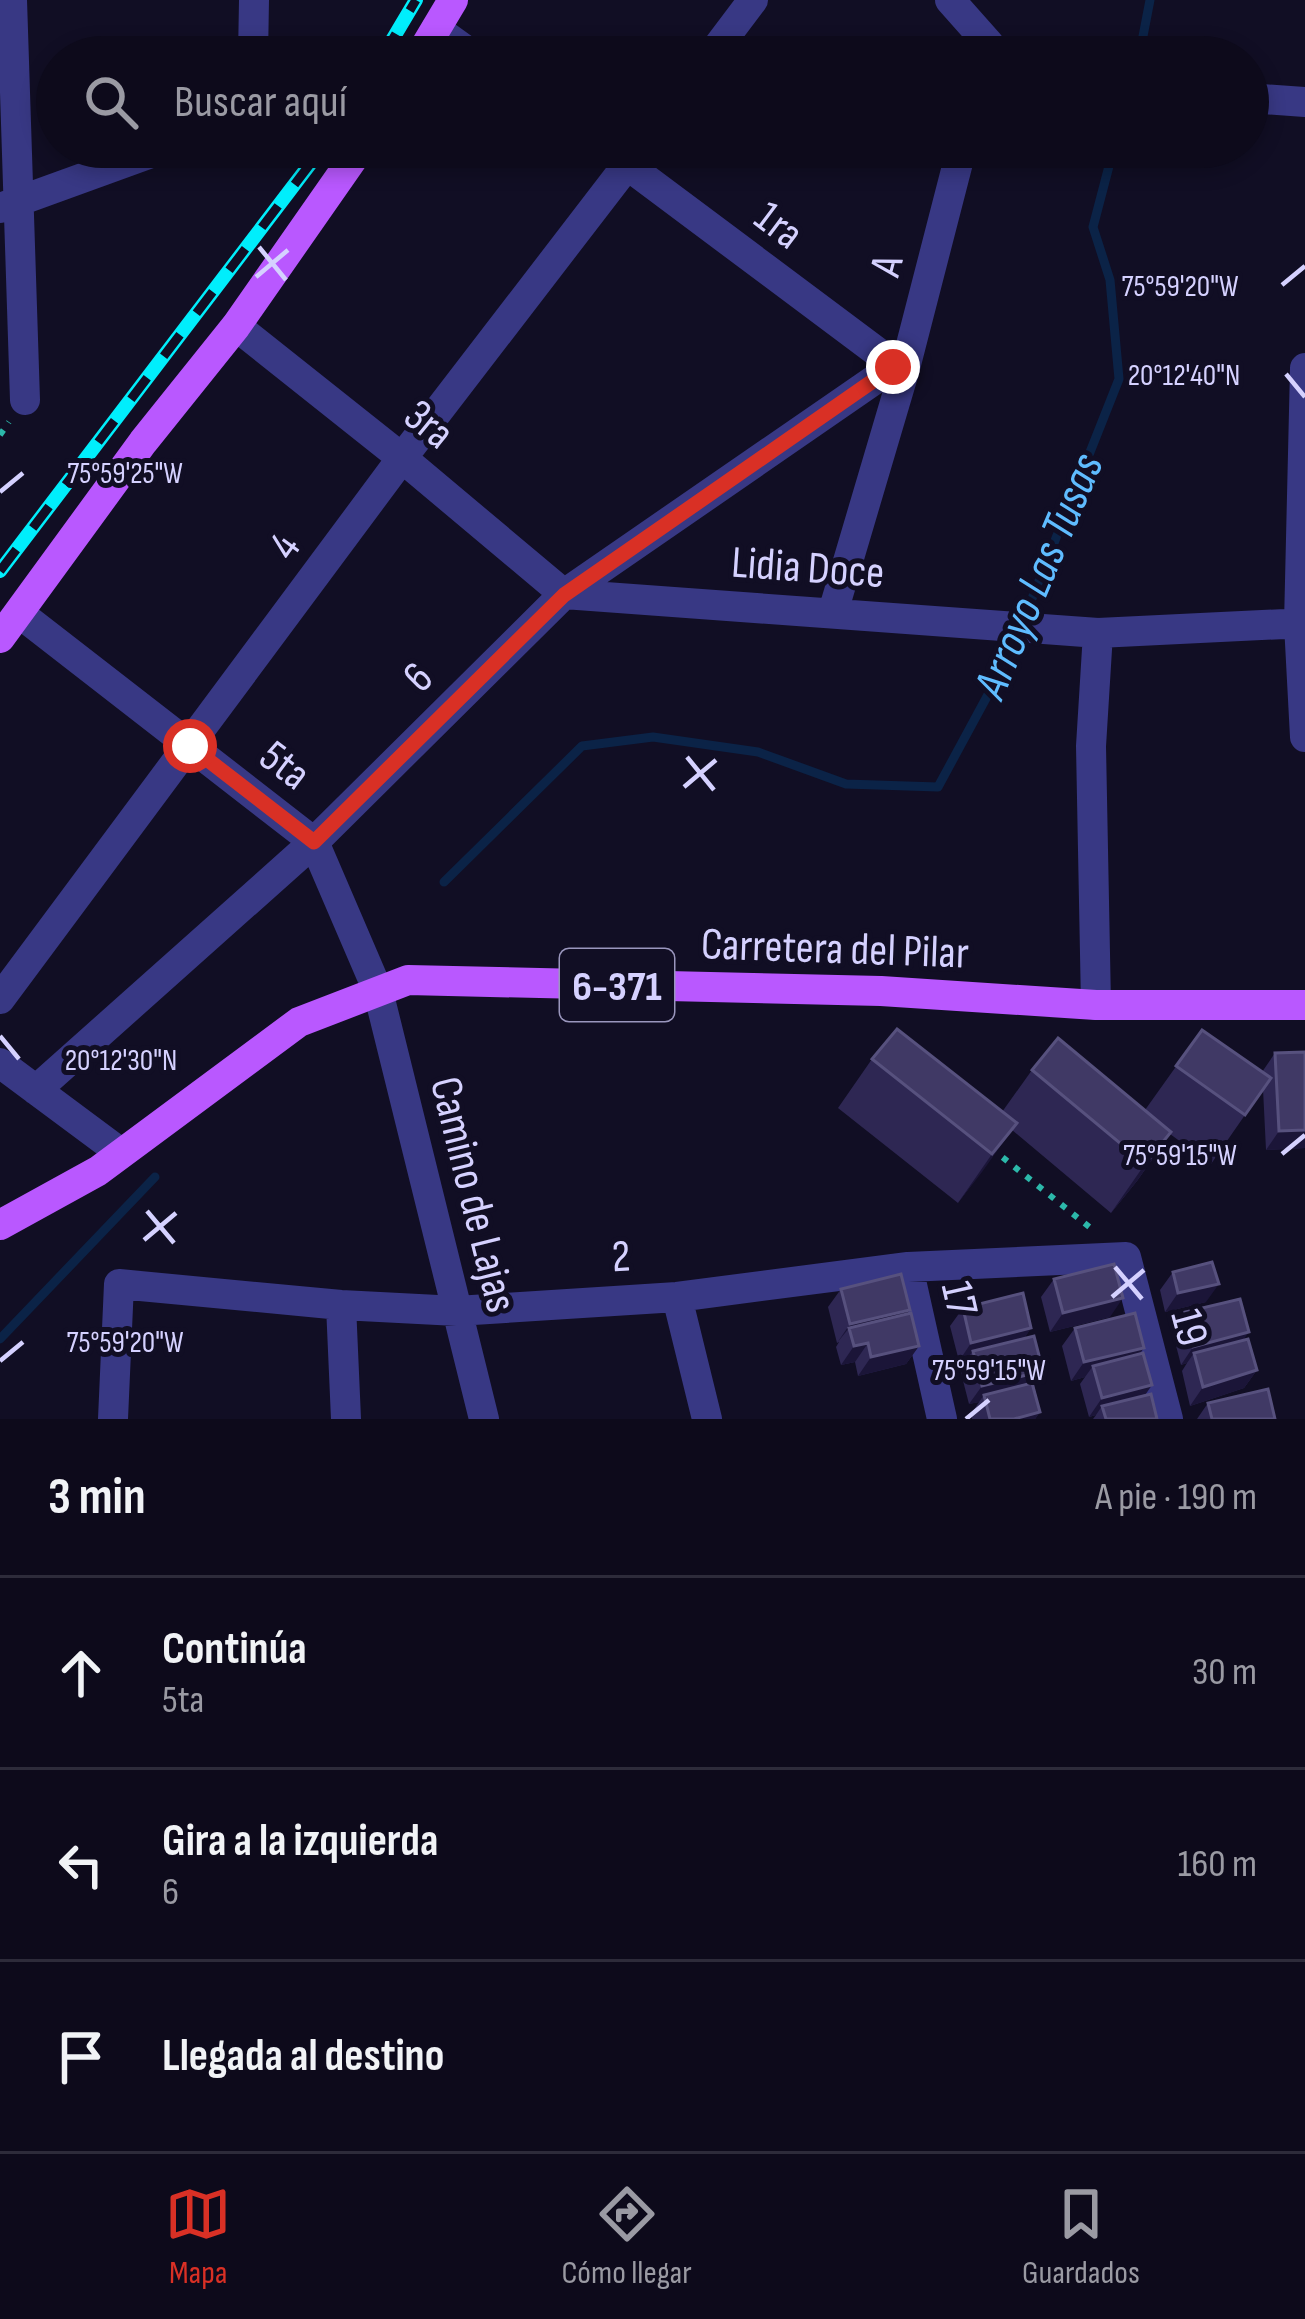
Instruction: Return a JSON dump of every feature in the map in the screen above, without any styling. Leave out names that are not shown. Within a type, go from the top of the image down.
[{"type":"main road","points":[[432,36],[453,0]]},
{"type":"main road","points":[[10,625],[142,442],[236,326],[346,168]]},
{"type":"main road","name":"Carretera del Pilar","points":[[0,1225],[122,1153],[299,1022],[408,980],[881,992],[1096,1005],[1305,1005]]},
{"type":"street","points":[[12,0],[10,204],[25,400]]},
{"type":"street","points":[[253,36],[254,0]]},
{"type":"street","points":[[726,36],[753,0]]},
{"type":"street","points":[[950,0],[982,36]]},
{"type":"street","points":[[436,29],[446,36]]},
{"type":"street","points":[[1269,99],[1305,101]]},
{"type":"street","points":[[10,204],[110,168]]},
{"type":"street","name":"4","points":[[0,999],[613,168]]},
{"type":"street","name":"1ra","points":[[643,168],[899,369]]},
{"type":"street","name":"A","points":[[832,612],[956,168]]},
{"type":"street","name":"3ra","points":[[236,326],[564,595]]},
{"type":"street","points":[[1305,368],[1305,737]]},
{"type":"street","name":"6","points":[[36,1090],[314,842],[564,595],[899,369]]},
{"type":"street","name":"Lidia Doce","points":[[564,595],[1097,633]]},
{"type":"street","points":[[1096,1005],[1091,746],[1097,633],[1302,624]]},
{"type":"street","name":"5ta","points":[[10,625],[190,746],[314,842],[378,992]]},
{"type":"street","name":"Camino de Lajas","points":[[378,992],[484,1419]]},
{"type":"street","points":[[0,1063],[122,1153]]},
{"type":"street","name":"2","points":[[113,1419],[119,1285],[458,1311],[676,1297],[908,1267],[1126,1257]]},
{"type":"street","name":"19","points":[[1126,1257],[1168,1419]]},
{"type":"street","name":"17","points":[[908,1267],[942,1419]]},
{"type":"street","points":[[676,1297],[707,1419]]},
{"type":"street","points":[[340,1305],[346,1419]]},
{"type":"path","points":[[977,1137],[1126,1257]]},
{"type":"building","points":[[897,1029],[1017,1123],[992,1154],[872,1059]]},
{"type":"building","points":[[1202,1030],[1271,1078],[1245,1115],[1176,1066]]},
{"type":"building","points":[[1058,1038],[1171,1132],[1145,1164],[1032,1070]]},
{"type":"building","points":[[1305,1052],[1305,1130],[1279,1131],[1275,1053]]},
{"type":"building","points":[[1212,1262],[1219,1284],[1178,1293],[1173,1272]]},
{"type":"building","points":[[1114,1264],[1123,1298],[1063,1313],[1054,1279]]},
{"type":"building","points":[[901,1274],[910,1310],[850,1324],[841,1289]]},
{"type":"building","points":[[1023,1293],[1031,1328],[971,1343],[963,1308]]},
{"type":"building","points":[[1240,1299],[1249,1332],[1193,1347],[1185,1312]]},
{"type":"building","points":[[911,1313],[919,1346],[871,1357],[868,1343],[854,1346],[849,1328]]},
{"type":"building","points":[[1135,1313],[1144,1348],[1084,1362],[1075,1328]]},
{"type":"building","points":[[1034,1336],[1043,1371],[982,1386],[973,1351]]},
{"type":"building","points":[[1248,1339],[1257,1370],[1203,1387],[1194,1353]]},
{"type":"building","points":[[1143,1353],[1152,1385],[1102,1398],[1093,1366]]},
{"type":"building","points":[[1032,1383],[1040,1412],[990,1419],[984,1395]]},
{"type":"building","points":[[1268,1389],[1275,1419],[1212,1419],[1208,1403]]},
{"type":"building","points":[[1151,1394],[1157,1419],[1106,1419],[1102,1406]]},
{"type":"waterway","name":"Arroyo Las Tusas","points":[[1143,36],[1150,0]]},
{"type":"waterway","name":"Arroyo Las Tusas","points":[[444,882],[582,746],[653,737],[758,752],[846,784],[938,787],[1010,654],[1119,379],[1110,280],[1093,227],[1108,168]]},
{"type":"waterway","points":[[0,1339],[155,1177]]},
{"type":"railway","points":[[395,36],[416,0]]},
{"type":"railway","points":[[0,571],[307,168]]},
{"type":"route","points":[[190,746],[314,842],[564,595],[893,367]]}]
